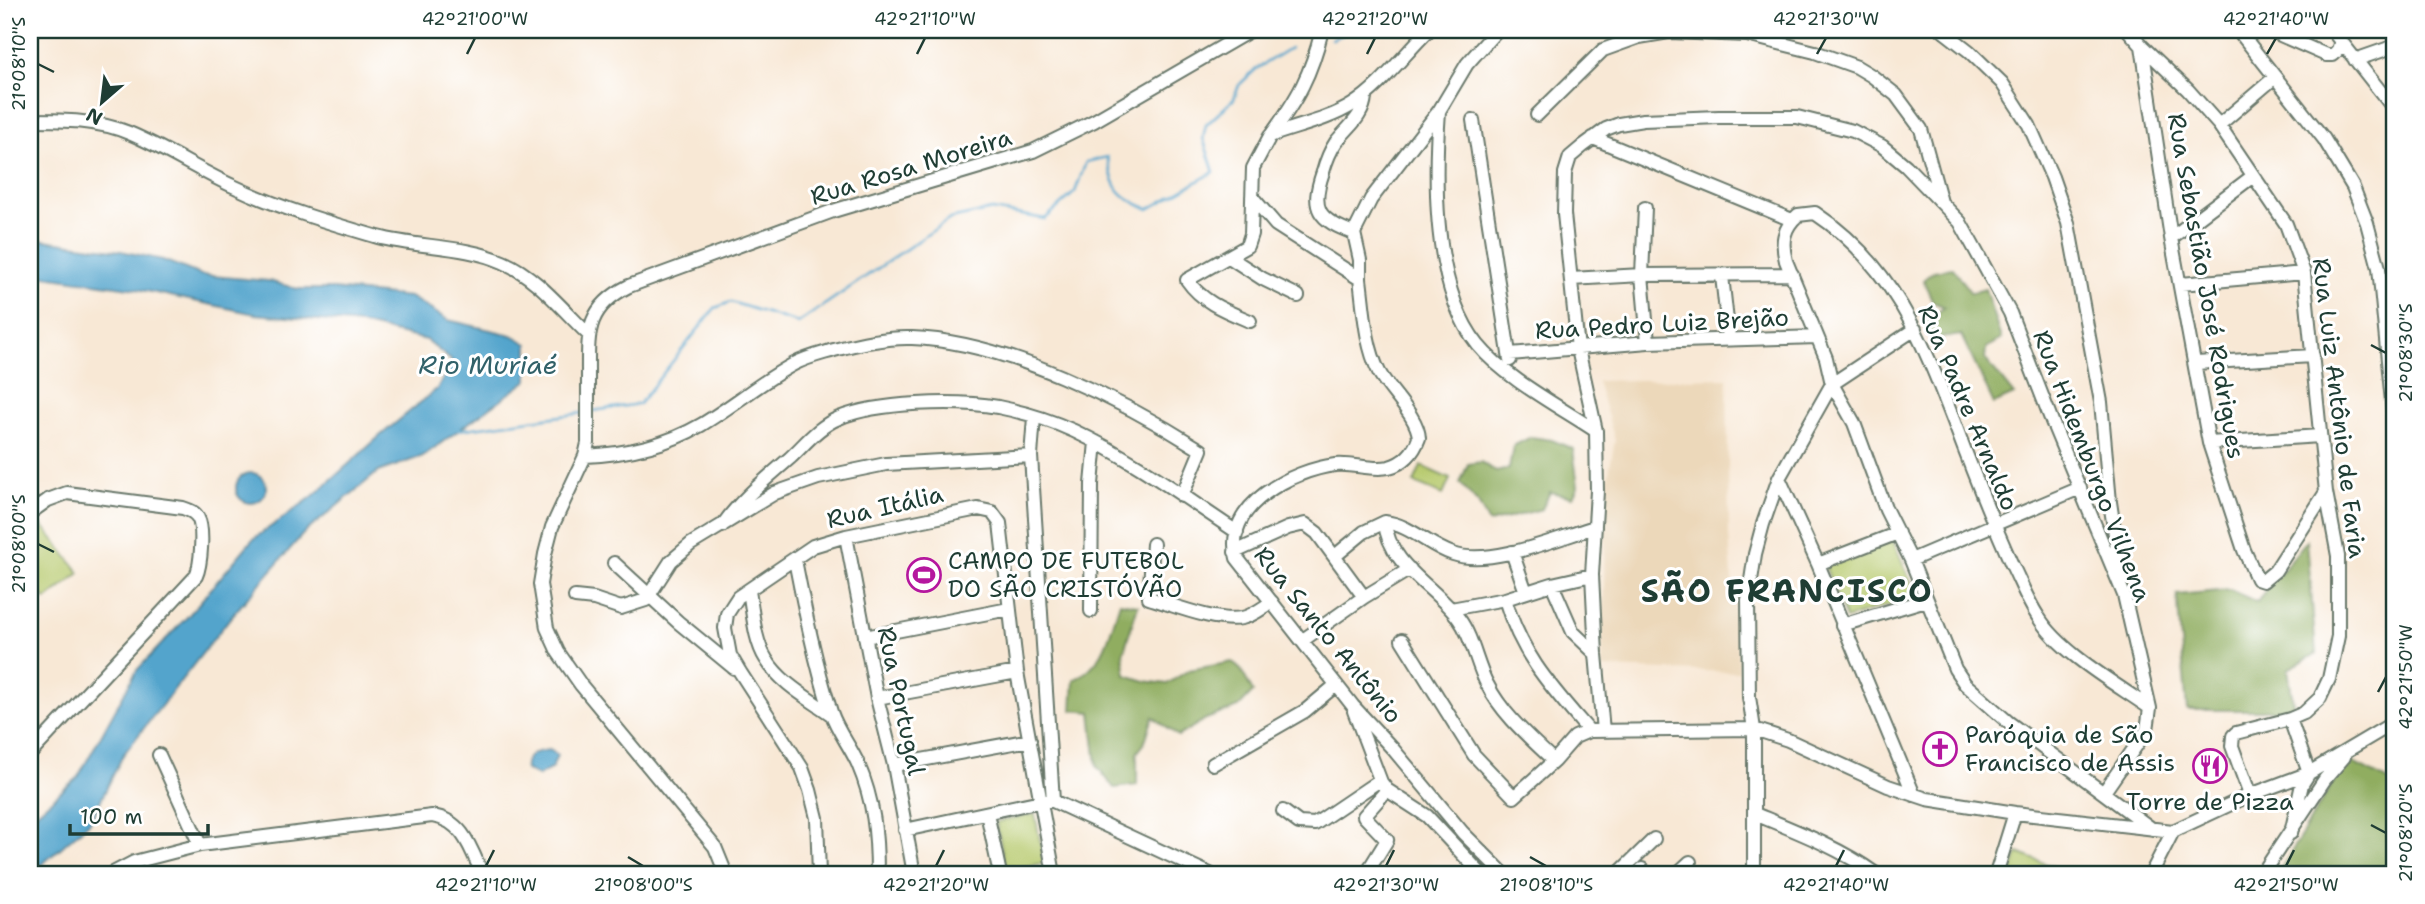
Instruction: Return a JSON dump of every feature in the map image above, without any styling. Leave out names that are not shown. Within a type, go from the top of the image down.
[{"type":"street","name":"Rua Rosa Moreira","points":[[588,334],[595,316],[605,302],[629,286],[833,211],[1033,151],[1094,121],[1251,30]]},
{"type":"street","points":[[1250,321],[1215,307],[1187,280],[1250,242],[1253,168],[1270,135],[1301,92],[1310,74],[1322,30]]},
{"type":"street","points":[[1270,135],[1336,114],[1365,96],[1429,30]]},
{"type":"street","points":[[1360,279],[1360,260],[1354,233],[1371,199],[1438,111],[1466,64],[1497,30]]},
{"type":"street","points":[[1942,30],[1969,51],[2002,83],[2029,125],[2052,177],[2068,223],[2101,402],[2110,502],[2124,595]]},
{"type":"street","name":"Rua Luiz Antônio de Faria","points":[[2128,30],[2219,125],[2286,224],[2304,273],[2326,492],[2338,556],[2340,586],[2337,636],[2329,679],[2320,698],[2304,713],[2236,733],[2231,740],[2250,795]]},
{"type":"street","points":[[2238,30],[2324,139],[2353,187],[2367,223],[2379,268],[2391,335],[2395,433]]},
{"type":"street","points":[[2269,30],[2326,55],[2333,55],[2337,51],[2340,41]]},
{"type":"street","points":[[2332,30],[2395,110]]},
{"type":"street","points":[[1536,116],[1603,50],[1639,37],[1669,32],[1747,35],[1815,52],[1857,67],[1896,95],[1921,129],[1941,202]]},
{"type":"street","name":"Rua Sebastião José Rodrigues","points":[[2142,46],[2171,238],[2209,443],[2254,576],[2259,580],[2269,577],[2275,571],[2326,492]]},
{"type":"street","points":[[2355,60],[2395,47]]},
{"type":"street","points":[[2219,125],[2274,78]]},
{"type":"street","points":[[1354,233],[1336,226],[1324,217],[1315,198],[1328,156],[1334,144],[1362,110],[1365,96]]},
{"type":"street","points":[[1438,111],[1437,170],[1446,278],[1453,300],[1479,347],[1511,375],[1596,430]]},
{"type":"street","name":"Rua Hidemburgo Vilhena","points":[[1603,731],[1592,575],[1597,471],[1596,430],[1578,349],[1564,214],[1564,173],[1570,157],[1606,129],[1643,120],[1797,117],[1853,131],[1882,146],[1906,166],[1960,222],[2010,313],[2124,595],[2150,708]]},
{"type":"street","points":[[30,120],[70,120],[128,132],[232,186],[268,201],[381,238],[479,254],[501,261],[517,269],[588,334],[588,443],[585,456],[552,527],[545,554],[540,584],[547,628],[558,652],[581,685],[715,847],[726,874]]},
{"type":"street","points":[[1473,120],[1510,354],[1511,375]]},
{"type":"street","points":[[1593,138],[1792,220],[1783,239],[1783,249],[1826,358],[1832,384],[1854,423],[1886,510],[1912,559],[1948,654],[1965,684],[2008,722],[2152,829]]},
{"type":"street","points":[[2171,238],[2253,176]]},
{"type":"street","points":[[1252,197],[1276,225],[1360,279]]},
{"type":"street","points":[[1645,208],[1642,275],[1648,342]]},
{"type":"street","name":"Rua Padre Arnaldo","points":[[1792,220],[1805,212],[1815,213],[1847,236],[1883,276],[1915,329],[1932,365],[1993,524],[2040,620],[2080,659],[2150,708]]},
{"type":"street","points":[[1229,257],[1263,279],[1298,296]]},
{"type":"street","points":[[2181,284],[2304,273]]},
{"type":"street","points":[[1572,279],[1642,275],[1792,274]]},
{"type":"street","points":[[1722,276],[1729,339]]},
{"type":"street","name":"Rua Santo Antônio","points":[[1360,279],[1371,350],[1380,372],[1416,425],[1419,438],[1416,446],[1400,463],[1389,467],[1320,467],[1282,482],[1250,508],[1237,532],[1236,552],[1243,568],[1353,706],[1462,833],[1504,874]]},
{"type":"street","points":[[1754,874],[1754,729],[1749,697],[1748,600],[1755,554],[1779,478],[1832,384],[1915,329]]},
{"type":"street","points":[[585,456],[633,451],[661,444],[700,426],[802,360],[854,344],[911,337],[964,345],[1014,360],[1074,383],[1171,431],[1201,450],[1182,496]]},
{"type":"street","name":"Rua Pedro Luiz Brejão","points":[[1510,354],[1648,342],[1817,337]]},
{"type":"street","points":[[2196,363],[2313,356]]},
{"type":"street","points":[[722,526],[742,500],[818,431],[840,417],[900,405],[974,404],[998,407],[1074,431],[1130,460],[1237,532]]},
{"type":"street","points":[[1034,417],[1031,456],[1047,801]]},
{"type":"street","points":[[2209,443],[2320,436]]},
{"type":"street","points":[[1091,611],[1096,442]]},
{"type":"street","points":[[575,597],[594,599],[621,608],[638,604],[650,597],[677,555],[775,493],[807,481],[886,464],[1031,456]]},
{"type":"street","points":[[1779,478],[1818,564],[1914,795]]},
{"type":"street","points":[[1912,559],[2080,488]]},
{"type":"street","points":[[30,513],[48,500],[67,494],[183,508],[197,516],[200,524],[201,563],[196,576],[30,754]]},
{"type":"street","name":"Rua Itália","points":[[819,874],[817,818],[802,768],[730,655],[727,614],[738,597],[813,547],[846,536],[964,510],[989,510],[997,516],[1000,523],[1017,672],[1030,740],[1047,801],[1054,874]]},
{"type":"street","points":[[1335,556],[1364,531],[1385,522],[1398,525],[1437,548],[1465,558],[1512,552],[1595,527]]},
{"type":"street","points":[[1385,522],[1391,545],[1410,569],[1451,609],[1467,633],[1495,699],[1512,720],[1554,761]]},
{"type":"street","points":[[1236,552],[1288,528],[1306,524],[1317,533],[1364,597]]},
{"type":"street","points":[[1818,564],[1898,533]]},
{"type":"street","name":"Rua Portugal","points":[[846,536],[914,874]]},
{"type":"street","points":[[1153,544],[1149,598],[1235,619],[1245,617],[1272,602]]},
{"type":"street","points":[[1512,552],[1526,592]]},
{"type":"street","points":[[795,560],[815,657],[832,715],[870,796],[877,841],[877,874]]},
{"type":"street","points":[[614,563],[650,597],[740,672]]},
{"type":"street","points":[[1303,640],[1364,597],[1410,569]]},
{"type":"street","points":[[1451,609],[1506,599],[1592,575]]},
{"type":"street","points":[[1552,584],[1573,632],[1596,654]]},
{"type":"street","points":[[749,591],[765,658],[786,681],[832,715]]},
{"type":"street","points":[[1506,599],[1517,634],[1531,661],[1589,731]]},
{"type":"street","points":[[1842,625],[1926,600]]},
{"type":"street","points":[[865,637],[1009,609]]},
{"type":"street","points":[[1402,640],[1474,755],[1514,797],[1554,761],[1575,737],[1589,731],[1754,729],[1773,734],[1888,786],[1927,799],[2015,813],[2173,831],[2250,795],[2286,781],[2306,779],[2395,722]]},
{"type":"street","points":[[877,698],[1017,672]]},
{"type":"street","points":[[1213,764],[1305,711],[1336,685]]},
{"type":"street","points":[[1353,706],[1384,785],[1427,816],[1481,874]]},
{"type":"street","points":[[2104,792],[2147,730],[2150,708]]},
{"type":"street","points":[[2290,719],[2306,779],[2291,833]]},
{"type":"street","points":[[1367,746],[1382,737]]},
{"type":"street","points":[[894,765],[1030,740]]},
{"type":"street","points":[[2262,874],[2319,788],[2352,749]]},
{"type":"street","points":[[159,755],[200,845]]},
{"type":"street","points":[[2306,779],[2319,788]]},
{"type":"street","points":[[1283,811],[1299,822],[1315,824],[1384,785]]},
{"type":"street","points":[[1366,874],[1387,840],[1364,816],[1384,785]]},
{"type":"street","points":[[905,830],[1047,801],[1210,874]]},
{"type":"street","points":[[987,813],[1000,874]]},
{"type":"street","points":[[1996,874],[2015,813]]},
{"type":"street","points":[[1755,814],[1808,837],[1862,864],[1875,874]]},
{"type":"street","points":[[111,874],[134,862],[200,845],[432,816],[456,825],[464,835],[482,874]]},
{"type":"street","points":[[2151,874],[2173,831]]},
{"type":"street","points":[[1618,874],[1654,839]]},
{"type":"street","points":[[1677,874],[1690,862]]},
{"type":"shaded area","points":[[1727,378],[1729,535],[1739,672],[1602,668],[1606,488],[1615,440],[1597,381]]},
{"type":"green space","points":[[1952,268],[1971,293],[1985,289],[2001,339],[1986,348],[1985,359],[2014,395],[1994,404],[1961,335],[1934,339],[1923,322],[1945,307],[1933,302],[1923,280],[1934,271]]},
{"type":"green space","points":[[1531,437],[1552,440],[1573,449],[1578,486],[1573,497],[1550,492],[1542,509],[1489,523],[1478,503],[1460,483],[1468,464],[1481,462],[1496,472],[1509,469],[1513,446]]},
{"type":"green space","points":[[1421,466],[1450,479],[1443,495],[1414,483]]},
{"type":"green space","points":[[35,516],[80,573],[46,600],[30,580],[30,520]]},
{"type":"green space","points":[[2307,540],[2316,654],[2288,669],[2294,710],[2187,710],[2177,595],[2230,590],[2257,602]]},
{"type":"green space","points":[[1893,541],[1917,596],[1846,619],[1824,564]]},
{"type":"green space","points":[[1120,602],[1138,605],[1123,654],[1126,675],[1167,684],[1189,670],[1232,662],[1241,670],[1253,692],[1239,707],[1206,719],[1178,736],[1153,717],[1144,744],[1137,753],[1137,785],[1114,788],[1097,766],[1091,712],[1072,710],[1074,680],[1094,665],[1100,656]]},
{"type":"green space","points":[[2351,762],[2395,784],[2395,874],[2278,874],[2341,769]]},
{"type":"green space","points":[[1035,814],[1044,863],[1006,870],[996,822]]},
{"type":"green space","points":[[2018,853],[2072,874],[2011,874]]},
{"type":"water","name":"Rio Muriaé","points":[[30,238],[163,260],[201,275],[269,281],[298,289],[333,289],[410,297],[448,320],[512,335],[528,344],[528,380],[423,456],[378,472],[303,534],[230,618],[123,755],[90,822],[31,874],[30,818],[78,777],[137,670],[189,615],[252,540],[312,497],[438,388],[452,361],[426,340],[360,324],[255,314],[137,289],[30,274]]},
{"type":"water","points":[[251,473],[261,478],[266,488],[261,498],[251,503],[241,498],[236,488],[241,478]]},
{"type":"water","points":[[550,750],[557,755],[552,768],[538,776],[526,770],[529,757],[540,751]]},
{"type":"waterway","points":[[1332,39],[1353,30]]},
{"type":"waterway","points":[[593,411],[639,404],[715,308],[731,302],[798,323],[950,219],[992,210],[1045,219],[1075,192],[1086,162],[1107,157],[1112,177],[1119,190],[1130,200],[1149,209],[1214,172],[1203,138],[1206,125],[1234,99],[1239,85],[1256,69],[1290,48]]},
{"type":"waterway","points":[[458,430],[583,413]]},
{"type":"place","name":"CAMPO DE FUTEBOL DO SÃO CRISTÓVÃO","points":[[924,575]]},
{"type":"place","name":"Paróquia de São Francisco de Assis","points":[[1940,749]]},
{"type":"place","name":"Torre de Pizza","points":[[2210,766]]},
{"type":"district","name":"SÃO FRANCISCO","points":[[1787,591]]}]
